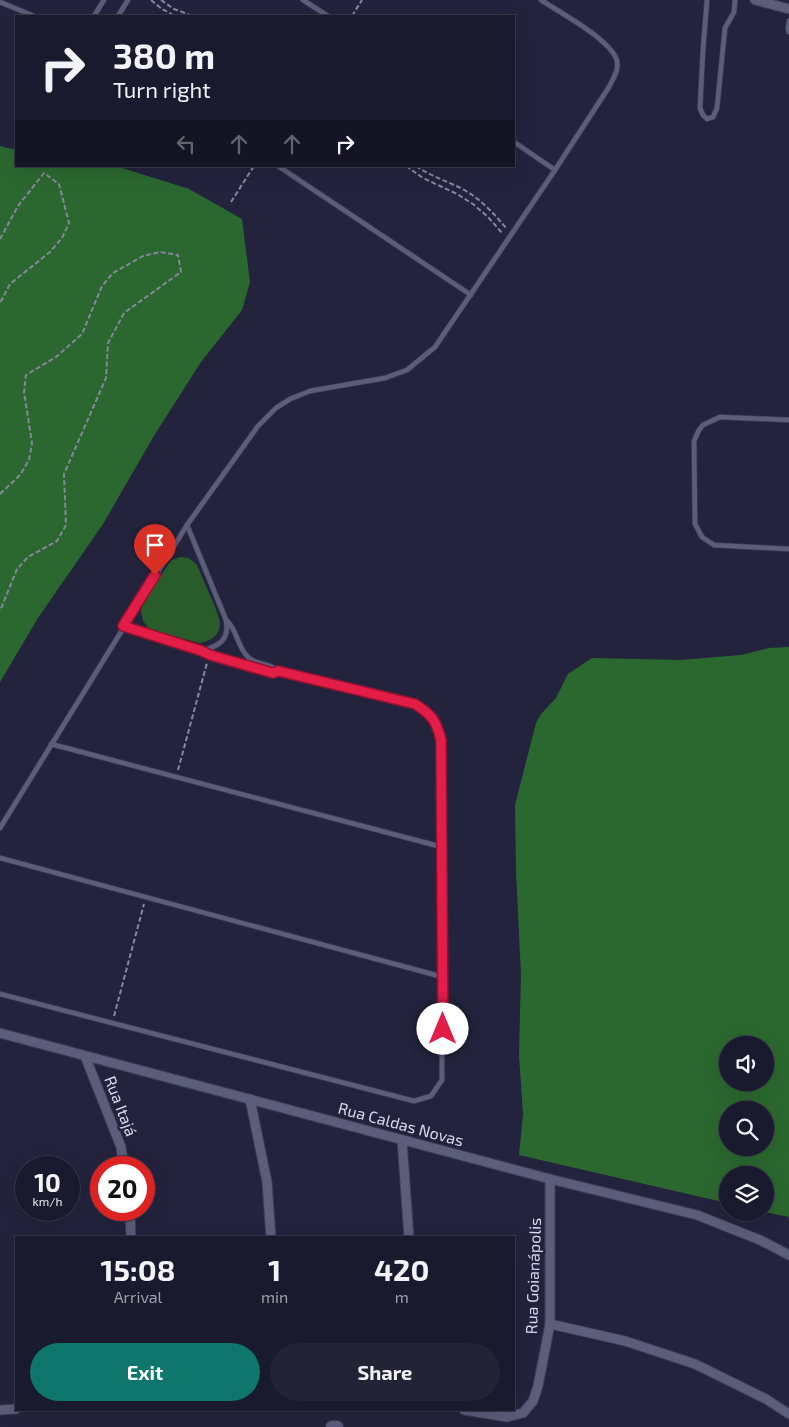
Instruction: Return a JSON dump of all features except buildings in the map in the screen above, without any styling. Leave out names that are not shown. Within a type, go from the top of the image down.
[{"type":"street","points":[[755,0],[789,9]]},
{"type":"street","name":"Rua Caldas Novas","points":[[0,1033],[550,1179],[697,1215],[760,1240],[789,1255]]},
{"type":"street","name":"Rua Itajá","points":[[85,1056],[121,1147],[122,1156]]},
{"type":"street","points":[[250,1099],[267,1182],[271,1236]]},
{"type":"street","points":[[402,1140],[409,1236]]},
{"type":"street","name":"Rua Goianápolis","points":[[470,1411],[507,1417],[523,1412],[533,1401],[538,1386],[550,1324],[550,1179]]},
{"type":"street","points":[[130,1221],[131,1236]]},
{"type":"street","points":[[550,1324],[625,1341],[695,1364],[766,1399],[789,1414]]},
{"type":"street","points":[[0,1410],[15,1409]]},
{"type":"street","points":[[332,1427],[337,1427]]},
{"type":"lane","points":[[95,15],[104,0]]},
{"type":"lane","points":[[119,15],[128,0]]},
{"type":"lane","points":[[304,0],[326,15]]},
{"type":"lane","points":[[0,828],[187,524],[258,426],[276,408],[290,399],[310,391],[385,378],[407,370],[435,347],[555,170],[609,87],[616,73],[617,61],[610,49],[594,34],[541,0]]},
{"type":"lane","points":[[708,0],[702,50],[700,108],[702,115],[707,119],[713,118],[717,108],[725,28],[734,12],[735,0]]},
{"type":"lane","points":[[0,2],[32,15]]},
{"type":"lane","points":[[789,21],[789,32]]},
{"type":"lane","points":[[515,143],[555,170]]},
{"type":"lane","points":[[279,167],[471,295]]},
{"type":"lane","points":[[789,420],[720,417],[704,425],[699,430],[694,441],[695,524],[702,537],[714,545],[789,549]]},
{"type":"lane","points":[[187,524],[226,620],[225,638],[214,647],[202,651]]},
{"type":"lane","points":[[0,994],[414,1101],[431,1096],[442,1080],[441,740],[438,726],[429,713],[415,704],[278,671],[275,668],[251,660],[242,650],[232,625],[226,620]]},
{"type":"lane","points":[[123,626],[210,655],[273,673],[278,671]]},
{"type":"lane","points":[[52,744],[442,847]]},
{"type":"lane","points":[[0,858],[443,977]]},
{"type":"path","points":[[151,0],[173,15]]},
{"type":"path","points":[[161,0],[174,9],[190,15]]},
{"type":"path","points":[[353,15],[362,0]]},
{"type":"path","points":[[231,202],[253,167]]},
{"type":"path","points":[[407,167],[422,178],[457,194],[473,204],[488,217],[508,240]]},
{"type":"path","points":[[418,167],[477,198],[512,235]]},
{"type":"path","points":[[0,239],[18,206],[44,173],[59,184],[69,223],[62,238],[50,252],[10,284],[0,303]]},
{"type":"path","points":[[0,494],[20,475],[29,460],[32,443],[24,392],[26,375],[56,357],[82,334],[102,286],[113,273],[143,256],[160,252],[178,256],[181,272],[124,313],[108,343],[106,378],[64,474],[66,525],[57,541],[28,557],[17,568],[0,612]]},
{"type":"path","points":[[176,777],[210,655]]},
{"type":"path","points":[[112,1023],[146,897]]},
{"type":"green space","points":[[0,146],[15,150],[15,167],[119,167],[189,189],[242,219],[250,282],[242,310],[201,362],[155,434],[103,524],[38,618],[0,682]]},
{"type":"green space","points":[[180,557],[189,558],[197,565],[219,619],[220,628],[216,635],[199,643],[149,629],[143,621],[142,606],[169,563]]},
{"type":"green space","points":[[789,647],[789,1217],[774,1214],[774,1166],[719,1166],[719,1201],[519,1155],[523,1114],[519,1055],[521,975],[515,805],[536,723],[541,714],[556,698],[568,674],[592,658],[681,660],[741,655],[769,648]]},
{"type":"route","points":[[155,575],[123,626],[210,655],[273,673],[278,671],[415,704],[429,713],[438,726],[441,740],[443,1029]]}]
